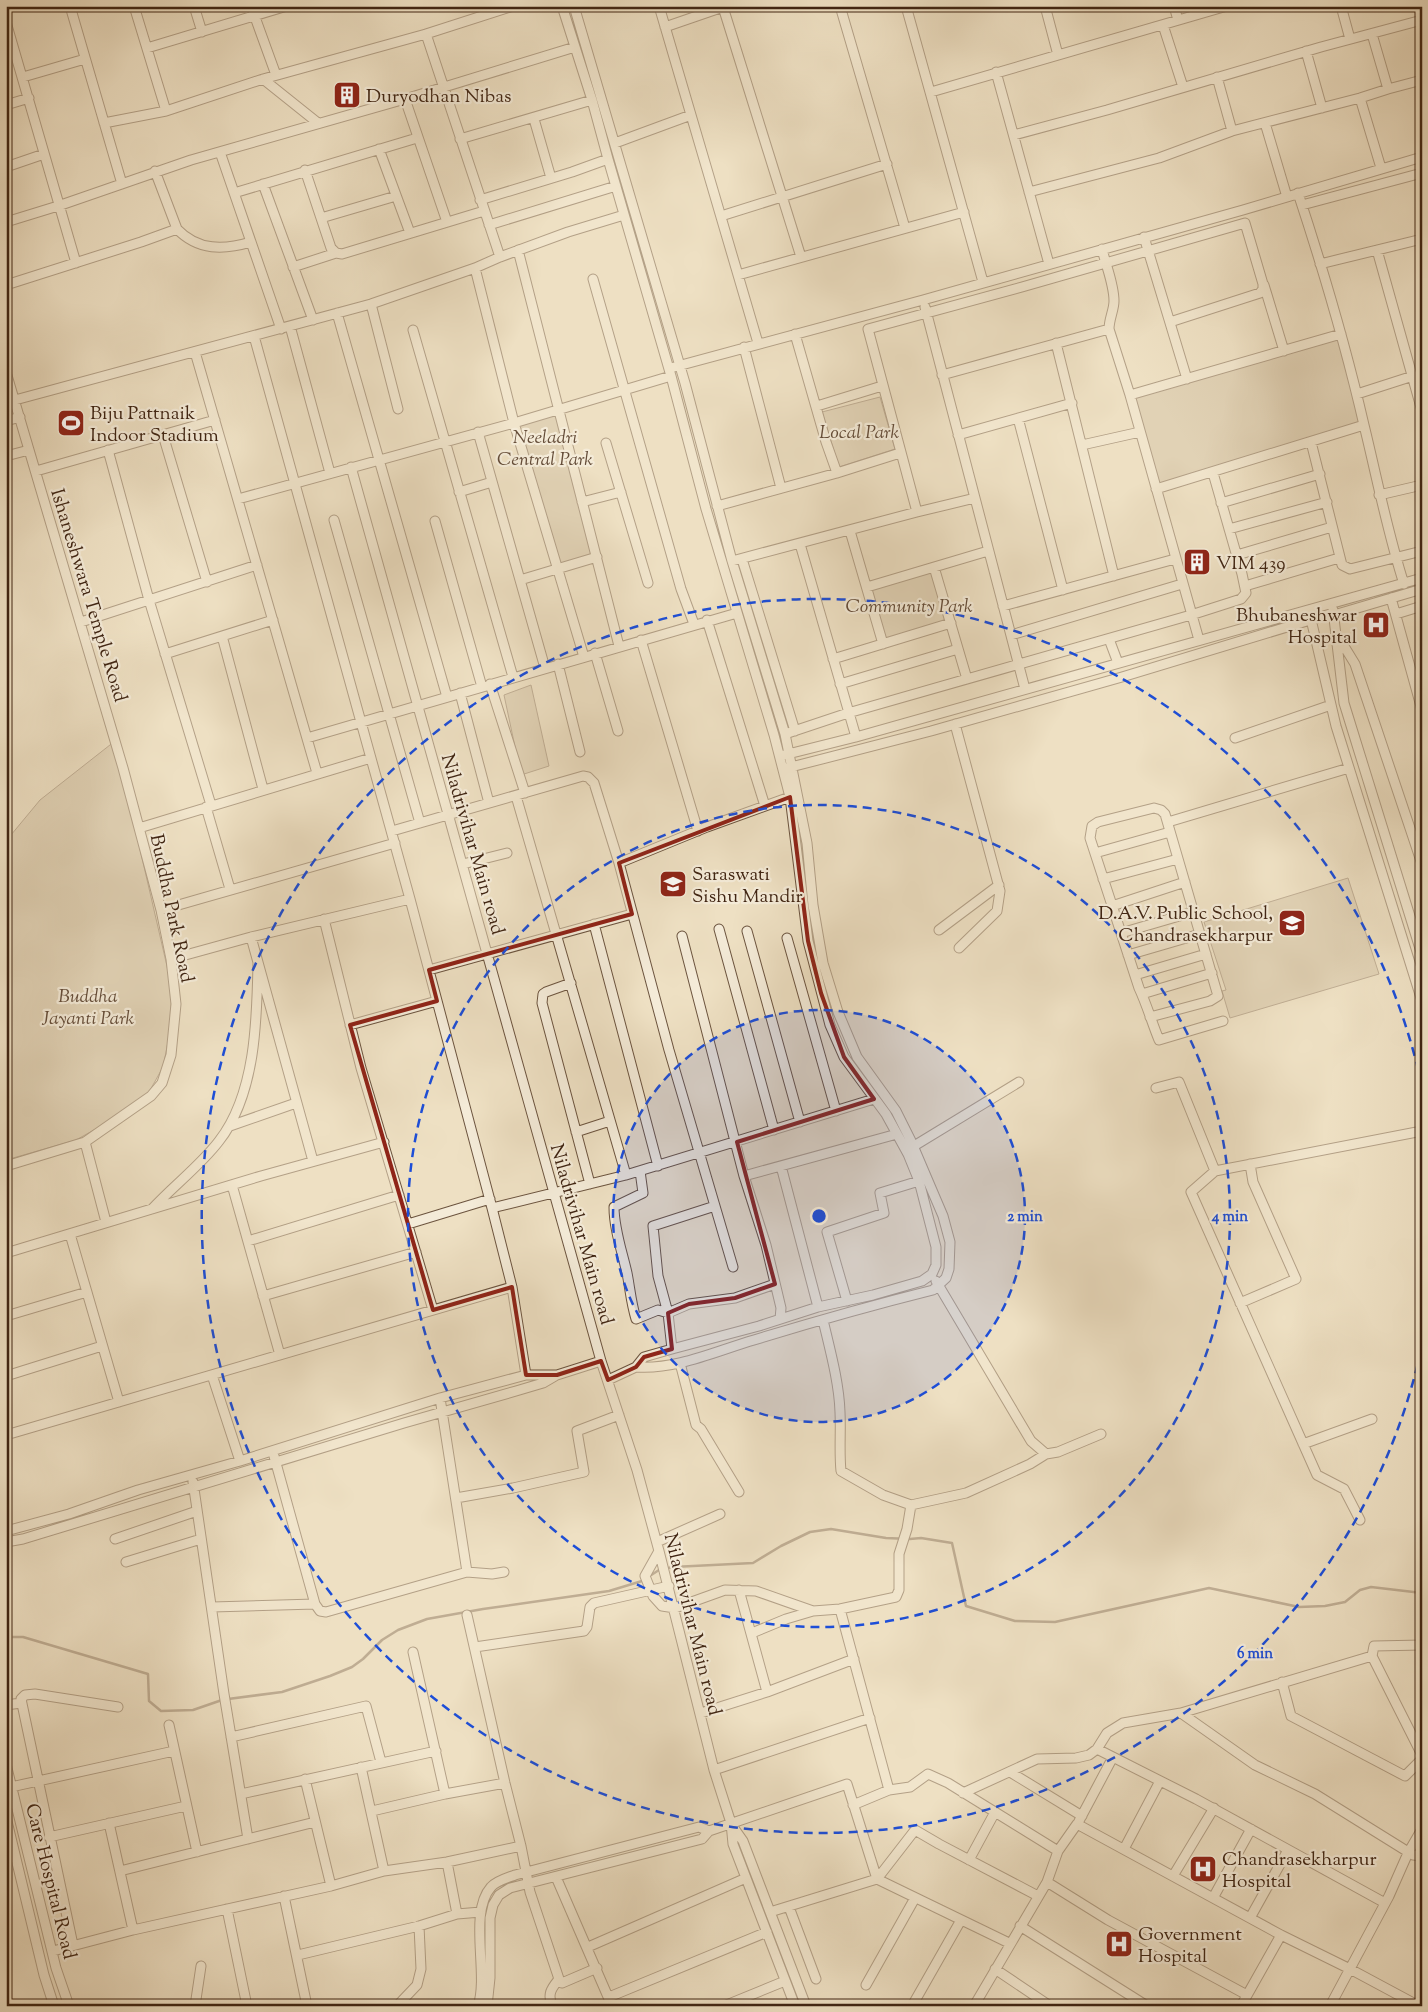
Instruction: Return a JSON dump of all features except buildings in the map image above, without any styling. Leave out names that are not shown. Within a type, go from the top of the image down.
[{"type":"street","points":[[70,6],[122,184]]},
{"type":"street","points":[[134,6],[166,111]]},
{"type":"street","points":[[194,6],[202,32]]},
{"type":"street","points":[[251,6],[276,75]]},
{"type":"street","points":[[147,48],[287,6]]},
{"type":"street","points":[[104,123],[166,111],[263,78],[426,34],[513,6]]},
{"type":"street","points":[[659,6],[758,343]]},
{"type":"street","points":[[840,6],[905,228]]},
{"type":"street","points":[[906,6],[983,282]]},
{"type":"street","points":[[1045,6],[1058,54]]},
{"type":"street","points":[[1174,6],[1178,20]]},
{"type":"street","points":[[931,92],[1226,6]]},
{"type":"street","points":[[1341,6],[1350,40]]},
{"type":"street","points":[[665,27],[725,7],[801,257]]},
{"type":"street","points":[[608,1380],[636,1367],[644,1357],[818,1307],[922,1281],[932,1274],[936,1264],[936,1247],[919,1181],[897,1134],[844,1057],[830,1025],[808,942],[790,797],[783,769],[729,587],[592,100],[563,10],[575,8],[679,365],[732,561],[785,734],[806,843],[813,905],[823,963],[838,1012],[857,1057],[896,1112],[914,1146],[943,1216],[950,1242],[950,1269],[946,1278],[933,1290],[823,1320],[680,1363],[651,1368],[636,1367]]},
{"type":"street","points":[[1014,135],[1107,110],[1306,51],[1422,20]]},
{"type":"street","points":[[6,22],[10,46],[23,77],[58,206],[76,263]]},
{"type":"street","points":[[1163,25],[1183,87]]},
{"type":"street","points":[[426,34],[500,257]]},
{"type":"street","points":[[1372,34],[1388,89]]},
{"type":"street","points":[[6,222],[58,206],[155,171],[405,99],[575,47]]},
{"type":"street","points":[[1306,51],[1322,108]]},
{"type":"street","points":[[23,77],[85,59]]},
{"type":"street","points":[[996,72],[1049,264]]},
{"type":"street","points":[[1217,77],[1232,131]]},
{"type":"street","points":[[263,78],[318,123]]},
{"type":"street","points":[[1029,192],[1159,158],[1232,131],[1422,80]]},
{"type":"street","points":[[6,105],[29,98]]},
{"type":"street","points":[[1360,98],[1381,168]]},
{"type":"street","points":[[405,99],[447,222]]},
{"type":"street","points":[[460,139],[534,119],[592,100]]},
{"type":"street","points":[[615,143],[691,115]]},
{"type":"street","points":[[534,119],[551,178]]},
{"type":"street","points":[[1266,123],[1287,197]]},
{"type":"street","points":[[234,192],[417,138]]},
{"type":"street","points":[[379,149],[410,233]]},
{"type":"street","points":[[220,152],[251,242],[285,328],[330,473]]},
{"type":"street","points":[[6,167],[44,154]]},
{"type":"street","points":[[238,499],[625,391],[670,372],[679,365],[923,300],[1422,157]]},
{"type":"street","points":[[480,200],[608,159]]},
{"type":"street","points":[[721,216],[887,164]]},
{"type":"street","points":[[305,170],[332,248],[336,253]]},
{"type":"street","points":[[155,171],[176,229],[190,240],[218,248],[231,248],[251,242]]},
{"type":"street","points":[[1302,206],[1422,173]]},
{"type":"street","points":[[263,184],[313,320]]},
{"type":"street","points":[[489,225],[616,188],[628,187]]},
{"type":"street","points":[[1298,194],[1341,334],[1357,394],[1379,495],[1404,584]]},
{"type":"street","points":[[321,218],[396,196]]},
{"type":"street","points":[[293,267],[484,211]]},
{"type":"street","points":[[738,275],[964,212]]},
{"type":"street","points":[[15,400],[371,304],[475,268],[568,232],[624,215]]},
{"type":"street","points":[[917,512],[868,329],[1149,252],[1245,223],[1284,351]]},
{"type":"street","points":[[6,285],[176,229]]},
{"type":"street","points":[[1144,238],[1187,379]]},
{"type":"street","points":[[1320,264],[1422,239]]},
{"type":"street","points":[[1102,249],[1114,296],[1109,329],[1130,395],[1199,640]]},
{"type":"street","points":[[518,250],[619,646]]},
{"type":"street","points":[[1377,250],[1422,411]]},
{"type":"street","points":[[475,268],[514,423],[584,657]]},
{"type":"street","points":[[593,279],[681,588],[694,624]]},
{"type":"street","points":[[1170,322],[1254,296],[1263,289],[1263,284]]},
{"type":"street","points":[[923,300],[1025,689]]},
{"type":"street","points":[[371,304],[398,410]]},
{"type":"street","points":[[337,313],[447,697]]},
{"type":"street","points":[[942,375],[1056,342],[1109,329]]},
{"type":"street","points":[[413,330],[513,678]]},
{"type":"street","points":[[795,334],[837,473]]},
{"type":"street","points":[[1130,395],[1341,334]]},
{"type":"street","points":[[254,336],[392,832],[491,1204],[512,1287],[526,1375]]},
{"type":"street","points":[[1056,342],[1114,576]]},
{"type":"street","points":[[744,347],[781,488]]},
{"type":"street","points":[[195,352],[317,773]]},
{"type":"street","name":"Ishaneshwara Temple Road","points":[[6,372],[114,731],[139,828]]},
{"type":"street","points":[[1357,394],[1413,376]]},
{"type":"street","points":[[817,406],[882,386]]},
{"type":"street","points":[[958,435],[1072,403]]},
{"type":"street","points":[[6,421],[20,416]]},
{"type":"street","points":[[1018,418],[1063,590]]},
{"type":"street","points":[[36,471],[215,420]]},
{"type":"street","points":[[1156,489],[1364,425]]},
{"type":"street","points":[[478,432],[545,668]]},
{"type":"street","points":[[1082,445],[1140,432]]},
{"type":"street","points":[[163,435],[206,582]]},
{"type":"street","points":[[1311,442],[1342,565],[1350,569],[1422,551]]},
{"type":"street","points":[[606,443],[648,583]]},
{"type":"street","points":[[6,456],[29,450]]},
{"type":"street","points":[[108,450],[230,889]]},
{"type":"street","points":[[717,506],[837,473],[900,452]]},
{"type":"street","name":"Niladrivihar Main road","points":[[351,467],[601,1361],[637,1470],[675,1608],[714,1770],[731,1823],[733,1844],[795,2006]]},
{"type":"street","points":[[785,734],[848,713],[1109,639],[1241,599],[1246,593],[1245,586],[1213,473]]},
{"type":"street","points":[[1221,503],[1320,474]]},
{"type":"street","points":[[459,492],[492,482]]},
{"type":"street","points":[[1379,495],[1422,485]]},
{"type":"street","points":[[582,502],[621,492]]},
{"type":"street","points":[[732,561],[975,498]]},
{"type":"street","points":[[1229,529],[1327,502]]},
{"type":"street","points":[[334,520],[420,823]]},
{"type":"street","points":[[435,521],[486,685],[526,793]]},
{"type":"street","points":[[1237,555],[1332,527]]},
{"type":"street","points":[[850,531],[883,644]]},
{"type":"street","points":[[800,544],[856,738]]},
{"type":"street","points":[[867,587],[988,551]]},
{"type":"street","points":[[520,580],[597,557]]},
{"type":"street","points":[[1245,586],[1339,558]]},
{"type":"street","points":[[742,559],[795,731]]},
{"type":"street","points":[[1003,606],[1175,559]]},
{"type":"street","points":[[81,622],[257,565]]},
{"type":"street","points":[[934,567],[967,680]]},
{"type":"street","points":[[779,756],[856,738],[1422,578]]},
{"type":"street","points":[[729,587],[739,584]]},
{"type":"street","points":[[1011,635],[1182,584]]},
{"type":"street","points":[[783,769],[955,724],[1312,620],[1422,590]]},
{"type":"street","points":[[1391,598],[1422,709]]},
{"type":"street","points":[[1331,603],[1344,702],[1422,955]]},
{"type":"street","points":[[1396,614],[1422,606]]},
{"type":"street","points":[[1308,610],[1312,620],[1331,705],[1349,768],[1422,1001]]},
{"type":"street","points":[[307,738],[707,620],[737,613]]},
{"type":"street","points":[[166,654],[273,620]]},
{"type":"street","points":[[707,620],[764,806]]},
{"type":"street","points":[[833,659],[951,624]]},
{"type":"street","points":[[222,636],[263,789]]},
{"type":"street","points":[[1109,639],[1118,663]]},
{"type":"street","points":[[641,640],[698,830]]},
{"type":"street","points":[[1337,640],[1344,646],[1355,664],[1422,864]]},
{"type":"street","points":[[1173,647],[1177,660]]},
{"type":"street","points":[[840,684],[958,650]]},
{"type":"street","points":[[595,653],[618,731]]},
{"type":"street","points":[[558,664],[580,752]]},
{"type":"street","points":[[460,693],[489,803]]},
{"type":"street","points":[[1235,738],[1331,705]]},
{"type":"street","points":[[955,724],[1000,892],[997,911],[990,921],[959,948]]},
{"type":"street","points":[[139,828],[263,789],[371,758]]},
{"type":"street","points":[[1168,822],[1349,768]]},
{"type":"street","points":[[392,832],[583,776],[588,777],[594,783],[619,863],[733,1267]]},
{"type":"street","points":[[516,796],[626,1176]]},
{"type":"street","points":[[619,863],[698,830],[790,797]]},
{"type":"street","points":[[1150,1018],[1215,999],[1218,996],[1168,822],[1165,814],[1161,810],[1154,808],[1098,822],[1092,826],[1090,838],[1103,879],[1128,955],[1150,1018],[1159,1040],[1223,1021]]},
{"type":"street","name":"Buddha Park Road","points":[[6,1166],[85,1142],[151,1096],[162,1083],[171,1055],[176,1004],[171,960],[161,910],[139,828]]},
{"type":"street","points":[[1095,853],[1170,832]]},
{"type":"street","points":[[161,910],[395,843]]},
{"type":"street","points":[[463,864],[507,853]]},
{"type":"street","points":[[1103,879],[1178,859]]},
{"type":"street","points":[[1112,906],[1185,882]]},
{"type":"street","points":[[939,930],[999,885]]},
{"type":"street","points":[[171,960],[251,937],[410,899]]},
{"type":"street","points":[[1121,933],[1193,912]]},
{"type":"street","points":[[429,970],[632,914]]},
{"type":"street","points":[[324,919],[350,1025],[433,1310]]},
{"type":"street","points":[[594,924],[658,1166]]},
{"type":"street","points":[[719,929],[774,1130]]},
{"type":"street","points":[[748,931],[800,1122]]},
{"type":"street","points":[[1128,955],[1200,934]]},
{"type":"street","points":[[682,936],[737,1142],[744,1176],[766,1245],[781,1308],[780,1319]]},
{"type":"street","points":[[251,937],[313,1162]]},
{"type":"street","points":[[787,938],[836,1111]]},
{"type":"street","points":[[1135,975],[1206,954]]},
{"type":"street","points":[[152,1210],[203,1160],[230,1126],[248,1075],[254,1043],[258,962]]},
{"type":"street","points":[[1142,994],[1212,973]]},
{"type":"street","points":[[571,983],[543,994],[542,1003],[590,1184]]},
{"type":"street","points":[[350,1025],[437,1001]]},
{"type":"street","points":[[914,1146],[1019,1082]]},
{"type":"street","points":[[1156,1088],[1179,1082],[1215,1171]]},
{"type":"street","points":[[408,1224],[491,1204],[626,1176],[874,1099]]},
{"type":"street","points":[[230,1126],[296,1103]]},
{"type":"street","points":[[576,1132],[610,1122]]},
{"type":"street","points":[[1360,1520],[1344,1489],[1317,1475],[1191,1192],[1215,1171],[1422,1131]]},
{"type":"street","points":[[744,1176],[897,1134]]},
{"type":"street","points":[[85,1142],[106,1222]]},
{"type":"street","points":[[6,1253],[232,1185],[384,1142]]},
{"type":"street","points":[[1240,1303],[1296,1279],[1253,1182],[1250,1164]]},
{"type":"street","points":[[781,1166],[818,1307]]},
{"type":"street","points":[[640,1171],[643,1193],[614,1207],[614,1219],[628,1275],[631,1305],[636,1319],[658,1310],[668,1314],[689,1304],[735,1298],[775,1284]]},
{"type":"street","points":[[847,1301],[827,1232],[884,1213],[880,1194],[919,1181]]},
{"type":"street","points":[[232,1185],[280,1355]]},
{"type":"street","points":[[248,1242],[399,1195]]},
{"type":"street","points":[[672,1349],[668,1314],[658,1276],[653,1226],[715,1206]]},
{"type":"street","points":[[70,1234],[119,1402]]},
{"type":"street","points":[[263,1296],[416,1252]]},
{"type":"street","points":[[932,1274],[1031,1441],[1046,1454]]},
{"type":"street","points":[[6,1435],[512,1287]]},
{"type":"street","points":[[6,1316],[87,1292]]},
{"type":"street","points":[[823,1320],[840,1411],[841,1471],[883,1496],[911,1504],[966,1493],[1030,1464],[1046,1454],[1058,1452],[1101,1434]]},
{"type":"street","points":[[6,1376],[102,1346]]},
{"type":"street","points":[[6,1542],[23,1539],[193,1486],[516,1392],[543,1383],[557,1375],[601,1361]]},
{"type":"street","points":[[680,1363],[696,1425],[701,1429],[739,1492]]},
{"type":"street","points":[[212,1375],[240,1461]]},
{"type":"street","points":[[6,1531],[69,1514],[440,1398],[526,1375],[557,1375]]},
{"type":"street","points":[[440,1398],[467,1572]]},
{"type":"street","points":[[456,1498],[513,1488],[584,1472],[577,1440],[577,1431],[619,1415]]},
{"type":"street","points":[[1303,1444],[1372,1419]]},
{"type":"street","points":[[273,1451],[315,1604],[320,1611],[326,1612],[467,1572],[492,1574],[504,1572]]},
{"type":"street","points":[[192,1475],[224,1694],[248,1839]]},
{"type":"street","points":[[752,1633],[786,1619],[813,1611],[840,1610],[896,1597],[898,1590],[898,1563],[911,1504]]},
{"type":"street","points":[[115,1539],[197,1511]]},
{"type":"street","points":[[720,1514],[658,1546],[645,1576],[650,1590],[662,1606],[675,1608],[725,1590],[739,1590],[763,1593],[813,1611]]},
{"type":"street","points":[[126,1562],[201,1539]]},
{"type":"street","points":[[475,1647],[584,1631],[587,1627],[590,1607],[594,1604],[650,1590],[668,1583]]},
{"type":"street","points":[[739,1590],[768,1692]]},
{"type":"street","points":[[212,1607],[315,1604]]},
{"type":"street","points":[[840,1610],[889,1790]]},
{"type":"street","points":[[467,1615],[530,1892],[559,1978],[562,1983],[597,1968]]},
{"type":"street","points":[[1422,1645],[1374,1646],[1372,1656],[1422,1755]]},
{"type":"street","points":[[414,1652],[445,1794]]},
{"type":"street","points":[[963,1793],[1037,1759],[1083,1757],[1089,1755],[1097,1749],[1107,1733],[1123,1723],[1181,1713],[1372,1656]]},
{"type":"street","points":[[701,1713],[768,1692],[854,1660]]},
{"type":"street","points":[[1282,1682],[1290,1716],[1405,1776],[1422,1759]]},
{"type":"street","points":[[73,1945],[21,1699],[29,1694],[118,1707]]},
{"type":"street","points":[[6,1705],[21,1704]]},
{"type":"street","points":[[231,1737],[366,1706],[381,1762]]},
{"type":"street","points":[[1181,1713],[1255,1765],[1315,1794],[1408,1853],[1422,1856]]},
{"type":"street","points":[[714,1770],[870,1718]]},
{"type":"street","points":[[168,1725],[197,1852]]},
{"type":"street","points":[[1097,1749],[1214,1808],[1385,1904]]},
{"type":"street","points":[[241,1794],[436,1750]]},
{"type":"street","points":[[11,1787],[174,1751]]},
{"type":"street","points":[[974,2006],[1046,1882],[1058,1851],[1079,1820],[1114,1757]]},
{"type":"street","name":"Care Hospital Road","points":[[6,1764],[52,1951],[69,2006]]},
{"type":"street","points":[[361,1767],[384,1871]]},
{"type":"street","points":[[1010,1772],[1124,1849],[1281,1935],[1350,1968],[1419,2006]]},
{"type":"street","points":[[854,1805],[889,1790],[910,1786],[928,1774],[1058,1851]]},
{"type":"street","points":[[305,1779],[331,1886]]},
{"type":"street","points":[[1124,1849],[1160,1781]]},
{"type":"street","points":[[372,1811],[445,1794],[505,1783]]},
{"type":"street","points":[[478,2006],[482,1978],[481,1912],[486,1894],[493,1885],[515,1875],[699,1827],[709,1830],[847,1784],[877,1879],[1009,1943]]},
{"type":"street","points":[[49,1837],[186,1806]]},
{"type":"street","points":[[1173,1876],[1214,1808]]},
{"type":"street","points":[[968,1860],[995,1812]]},
{"type":"street","name":"Care Hospital Road","points":[[6,1817],[44,1975],[54,2006]]},
{"type":"street","points":[[120,1871],[315,1822]]},
{"type":"street","points":[[731,1823],[743,1841],[806,2006]]},
{"type":"street","points":[[109,1824],[134,1930]]},
{"type":"street","points":[[1213,1898],[1251,1829]]},
{"type":"street","points":[[1330,2006],[1385,1904],[1408,1853],[1422,1829]]},
{"type":"street","points":[[487,2006],[490,1978],[490,1918],[493,1904],[499,1895],[510,1888],[529,1882],[556,1877],[702,1839],[709,1830]]},
{"type":"street","points":[[770,1912],[877,1879],[915,1830],[1038,1896]]},
{"type":"street","points":[[52,1951],[134,1930],[331,1886],[384,1871],[447,1862],[521,1846]]},
{"type":"street","points":[[1250,1918],[1288,1850]]},
{"type":"street","points":[[447,1862],[456,1914]]},
{"type":"street","points":[[556,1877],[611,2001],[767,1932]]},
{"type":"street","points":[[588,1947],[746,1878]]},
{"type":"street","points":[[1046,1882],[1108,1920],[1247,1995]]},
{"type":"street","points":[[284,1896],[307,2006]]},
{"type":"street","points":[[866,1985],[915,1898]]},
{"type":"street","points":[[789,1907],[816,1978]]},
{"type":"street","points":[[227,1909],[247,2006]]},
{"type":"street","points":[[298,1956],[419,1926],[456,1914],[481,1912]]},
{"type":"street","points":[[912,2006],[961,1920]]},
{"type":"street","points":[[397,2006],[417,1985],[421,1969],[419,1926]]},
{"type":"street","points":[[1020,1926],[1147,2006]]},
{"type":"street","points":[[1241,2006],[1281,1935]]},
{"type":"street","points":[[194,2006],[202,1966]]},
{"type":"street","points":[[995,1969],[1050,2006]]},
{"type":"street","points":[[552,2006],[549,1998],[550,1990],[559,1978]]},
{"type":"street","points":[[724,2006],[785,1981]]},
{"type":"highlighted area","points":[[790,797],[808,941],[821,993],[844,1057],[874,1099],[737,1142],[775,1284],[735,1298],[689,1304],[668,1313],[672,1349],[644,1357],[636,1367],[608,1380],[601,1361],[557,1375],[526,1375],[512,1287],[433,1310],[350,1025],[437,1001],[429,970],[632,914],[619,863]]},
{"type":"green space","points":[[1340,336],[1364,425],[1156,489],[1130,395]]},
{"type":"green space","name":"Local Park","points":[[880,397],[895,449],[839,467],[822,412]]},
{"type":"green space","name":"Neeladri Central Park","points":[[559,410],[597,557],[558,569],[514,423]]},
{"type":"green space","name":"Community Park","points":[[934,567],[951,623],[883,644],[867,587]]},
{"type":"green space","points":[[531,685],[549,766],[521,775],[504,695]]},
{"type":"green space","name":"Buddha Jayanti Park","points":[[115,741],[172,988],[170,1032],[163,1067],[149,1092],[110,1121],[76,1140],[6,1160],[6,841],[40,800]]},
{"type":"green space","points":[[1348,878],[1379,974],[1230,1018],[1222,991],[1226,990],[1204,922]]},
{"type":"waterway","points":[[228,1699],[282,1692],[330,1676],[352,1667],[382,1640],[398,1630],[427,1619],[609,1591],[642,1581],[659,1570],[673,1567],[753,1563],[781,1546],[810,1532],[831,1529],[886,1538],[921,1538],[952,1543],[966,1606],[1015,1621],[1055,1622],[1209,1588],[1299,1607],[1325,1606],[1345,1602],[1360,1590],[1371,1587],[1422,1593]]},
{"type":"waterway","points":[[6,1637],[23,1637],[148,1674],[149,1701],[161,1711],[193,1710],[222,1700]]},
{"type":"place","name":"Duryodhan Nibas","points":[[347,95]]},
{"type":"place","name":"Biju Pattnaik Indoor Stadium","points":[[71,423]]},
{"type":"place","name":"VIM 439","points":[[1197,562]]},
{"type":"place","name":"Bhubaneshwar Hospital","points":[[1376,625]]},
{"type":"place","name":"Saraswati Sishu Mandir","points":[[673,884]]},
{"type":"place","name":"D.A.V. Public School, Chandrasekharpur","points":[[1292,923]]},
{"type":"place","name":"Chandrasekharpur Hospital","points":[[1203,1869]]},
{"type":"place","name":"Government Hospital","points":[[1119,1944]]}]
